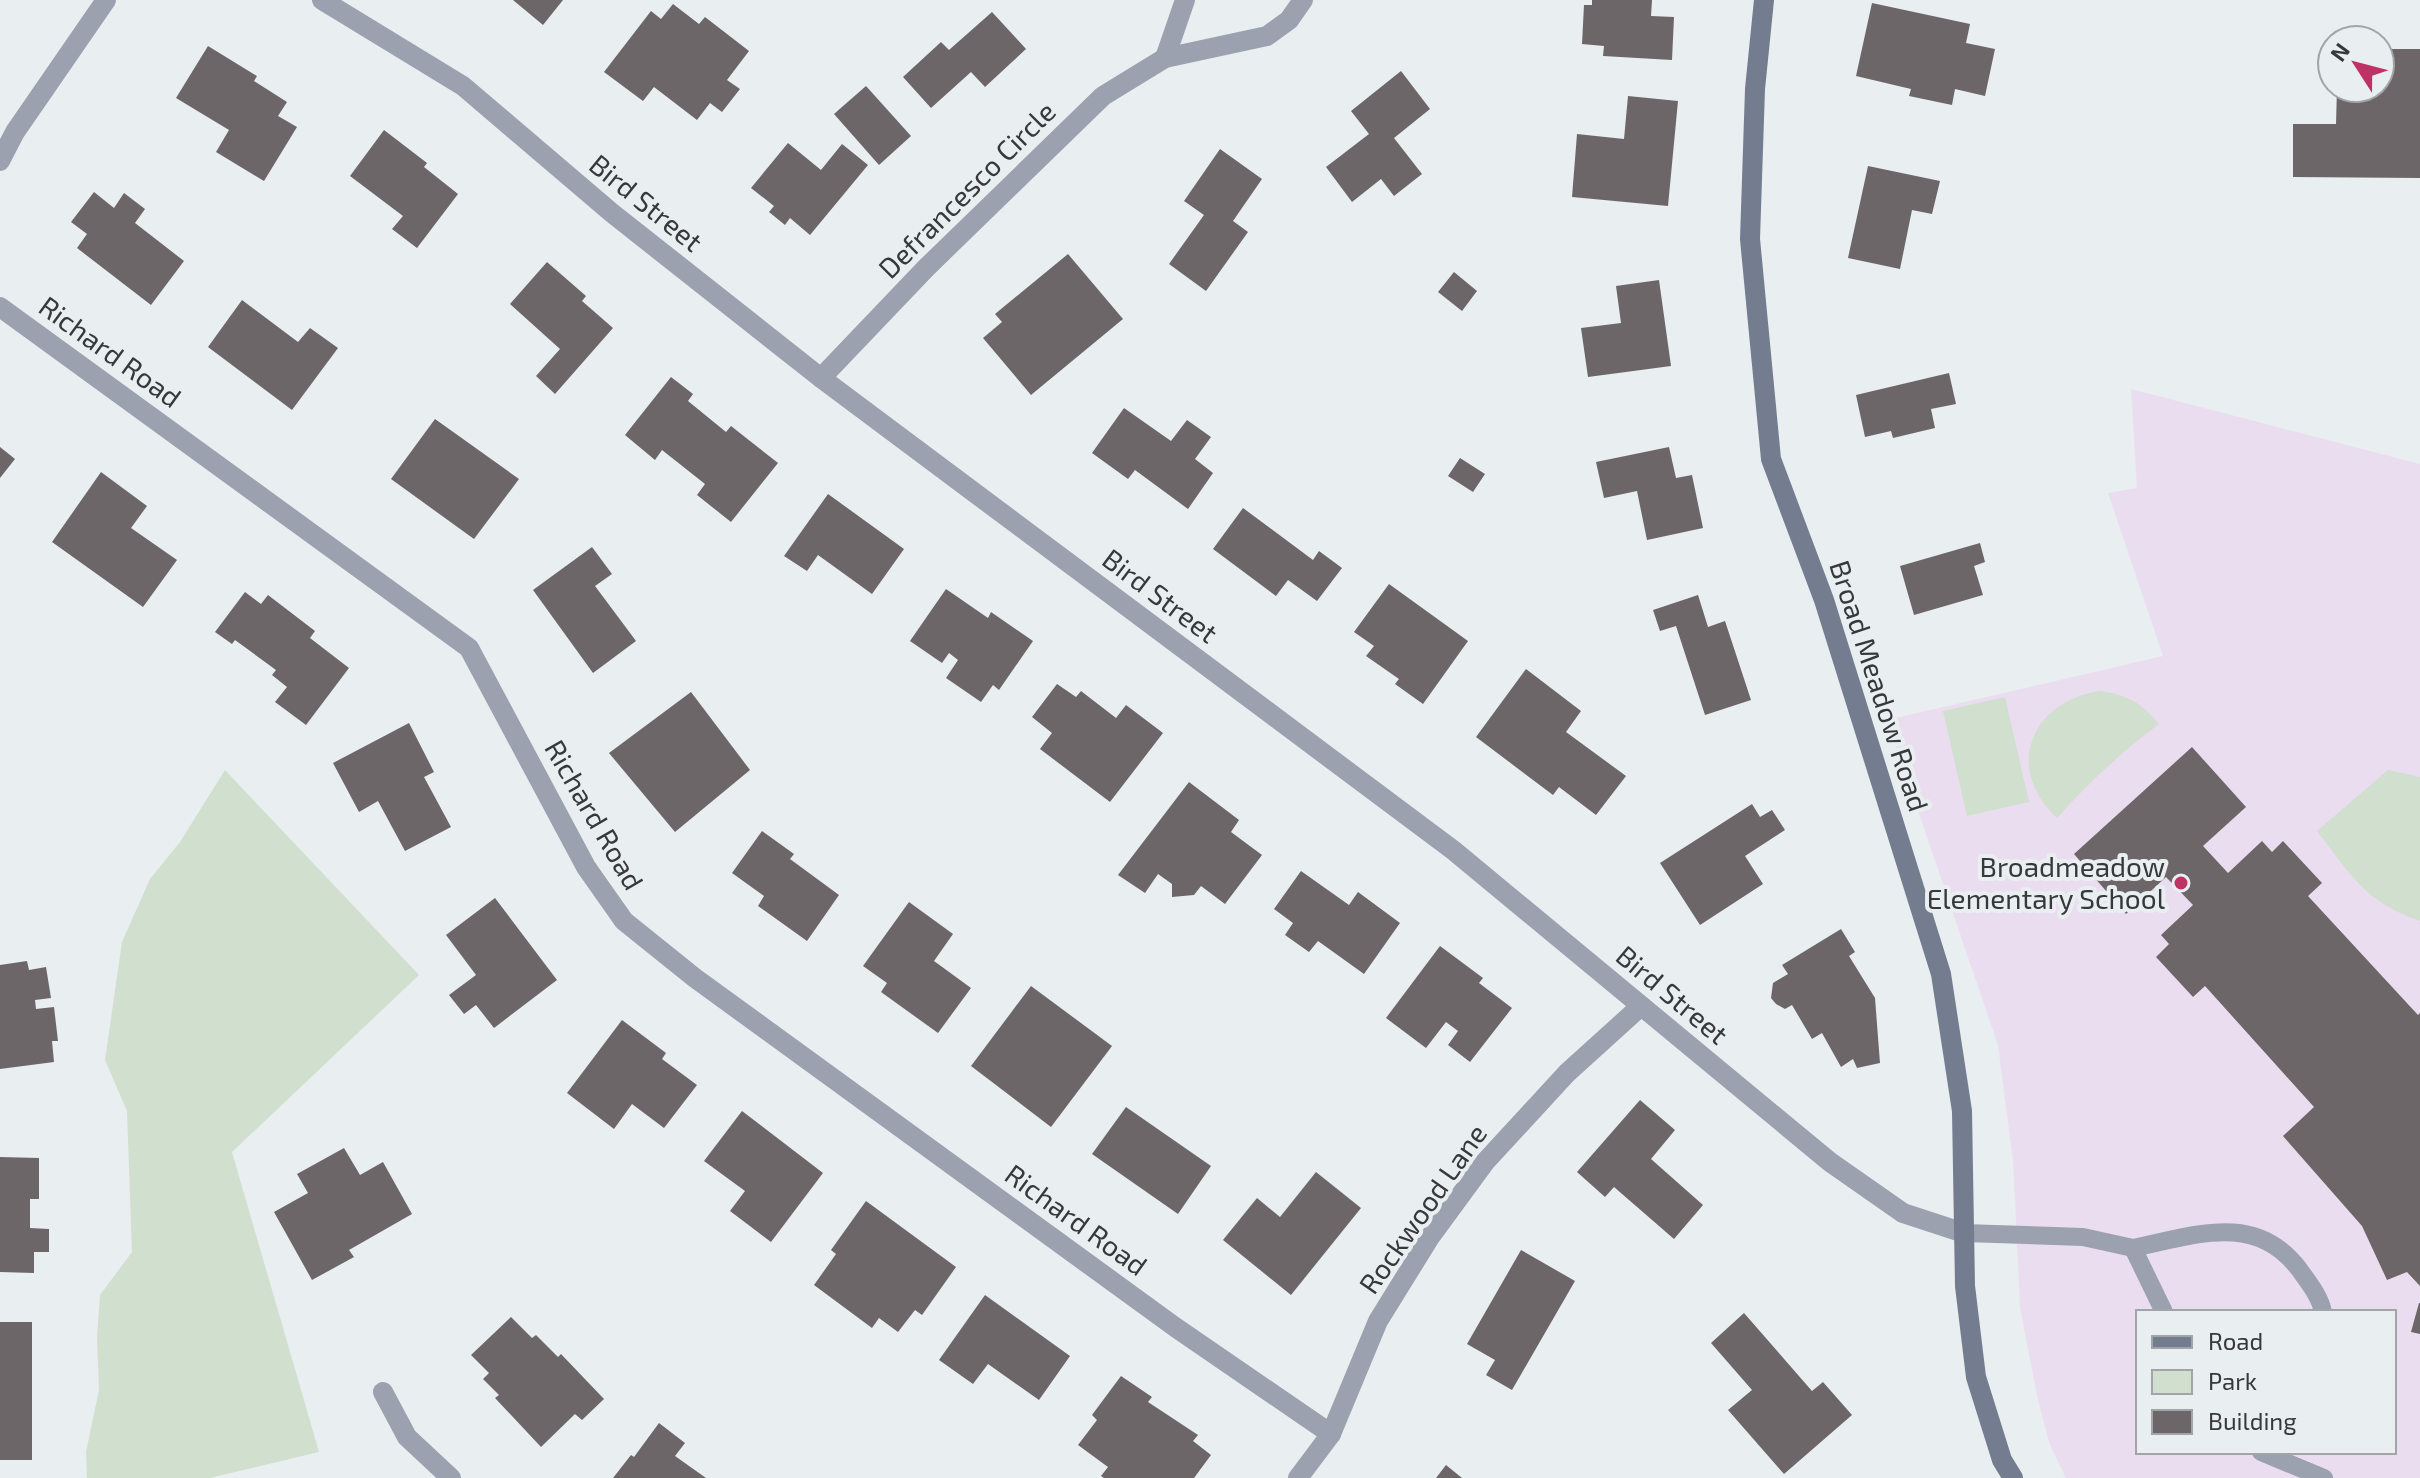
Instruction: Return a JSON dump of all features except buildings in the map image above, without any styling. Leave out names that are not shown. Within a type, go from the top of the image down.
[{"type":"street","points":[[0,161],[15,132],[106,0]]},
{"type":"street","name":"Bird Street","points":[[322,0],[463,86],[612,213],[821,378],[1453,850],[1830,1162],[1903,1213],[1964,1233]]},
{"type":"street","points":[[1165,58],[1185,0]]},
{"type":"street","name":"Defrancesco Circle","points":[[821,378],[926,268],[1103,96],[1165,58],[1267,36],[1289,20],[1303,0]]},
{"type":"street","name":"Broad Meadow Road","points":[[1764,0],[1755,89],[1750,239],[1771,459],[1824,600],[1941,974],[1962,1111],[1965,1286],[1976,1377],[2002,1460],[2013,1478]]},
{"type":"street","name":"Richard Road","points":[[0,307],[469,648],[586,867],[624,921],[695,978],[1150,1309],[1331,1434]]},
{"type":"street","name":"Rockwood Lane","points":[[1298,1478],[1331,1434],[1378,1321],[1430,1237],[1485,1162],[1567,1073],[1641,1006]]},
{"type":"street","points":[[383,1392],[407,1437],[451,1478]]},
{"type":"lane","points":[[1964,1233],[2083,1237],[2133,1248],[2220,1230],[2258,1235],[2287,1253],[2322,1310]]},
{"type":"lane","points":[[2133,1248],[2163,1310]]},
{"type":"lane","points":[[2287,1457],[2324,1478]]},
{"type":"shaded area","name":"Broadmeadow Elementary School","points":[[2131,389],[2420,464],[2420,1478],[2066,1478],[2050,1445],[2020,1308],[2013,1161],[1998,1045],[1887,720],[2163,656],[2108,493],[2137,488]]},
{"type":"green space","points":[[2099,691],[2133,701],[2159,724],[2106,768],[2057,818],[2041,799],[2032,779],[2029,759],[2032,740],[2041,723],[2056,709],[2075,698]]},
{"type":"green space","points":[[2005,697],[2029,802],[1967,816],[1943,711]]},
{"type":"green space","points":[[225,770],[419,975],[232,1152],[319,1452],[210,1478],[87,1478],[86,1452],[99,1390],[97,1337],[100,1295],[132,1252],[127,1111],[105,1060],[122,942],[150,879],[180,842]]},
{"type":"green space","points":[[2388,770],[2420,777],[2420,921],[2372,896],[2350,874],[2317,831]]},
{"type":"place","name":"Broadmeadow Elementary School","points":[[2181,883]]}]
